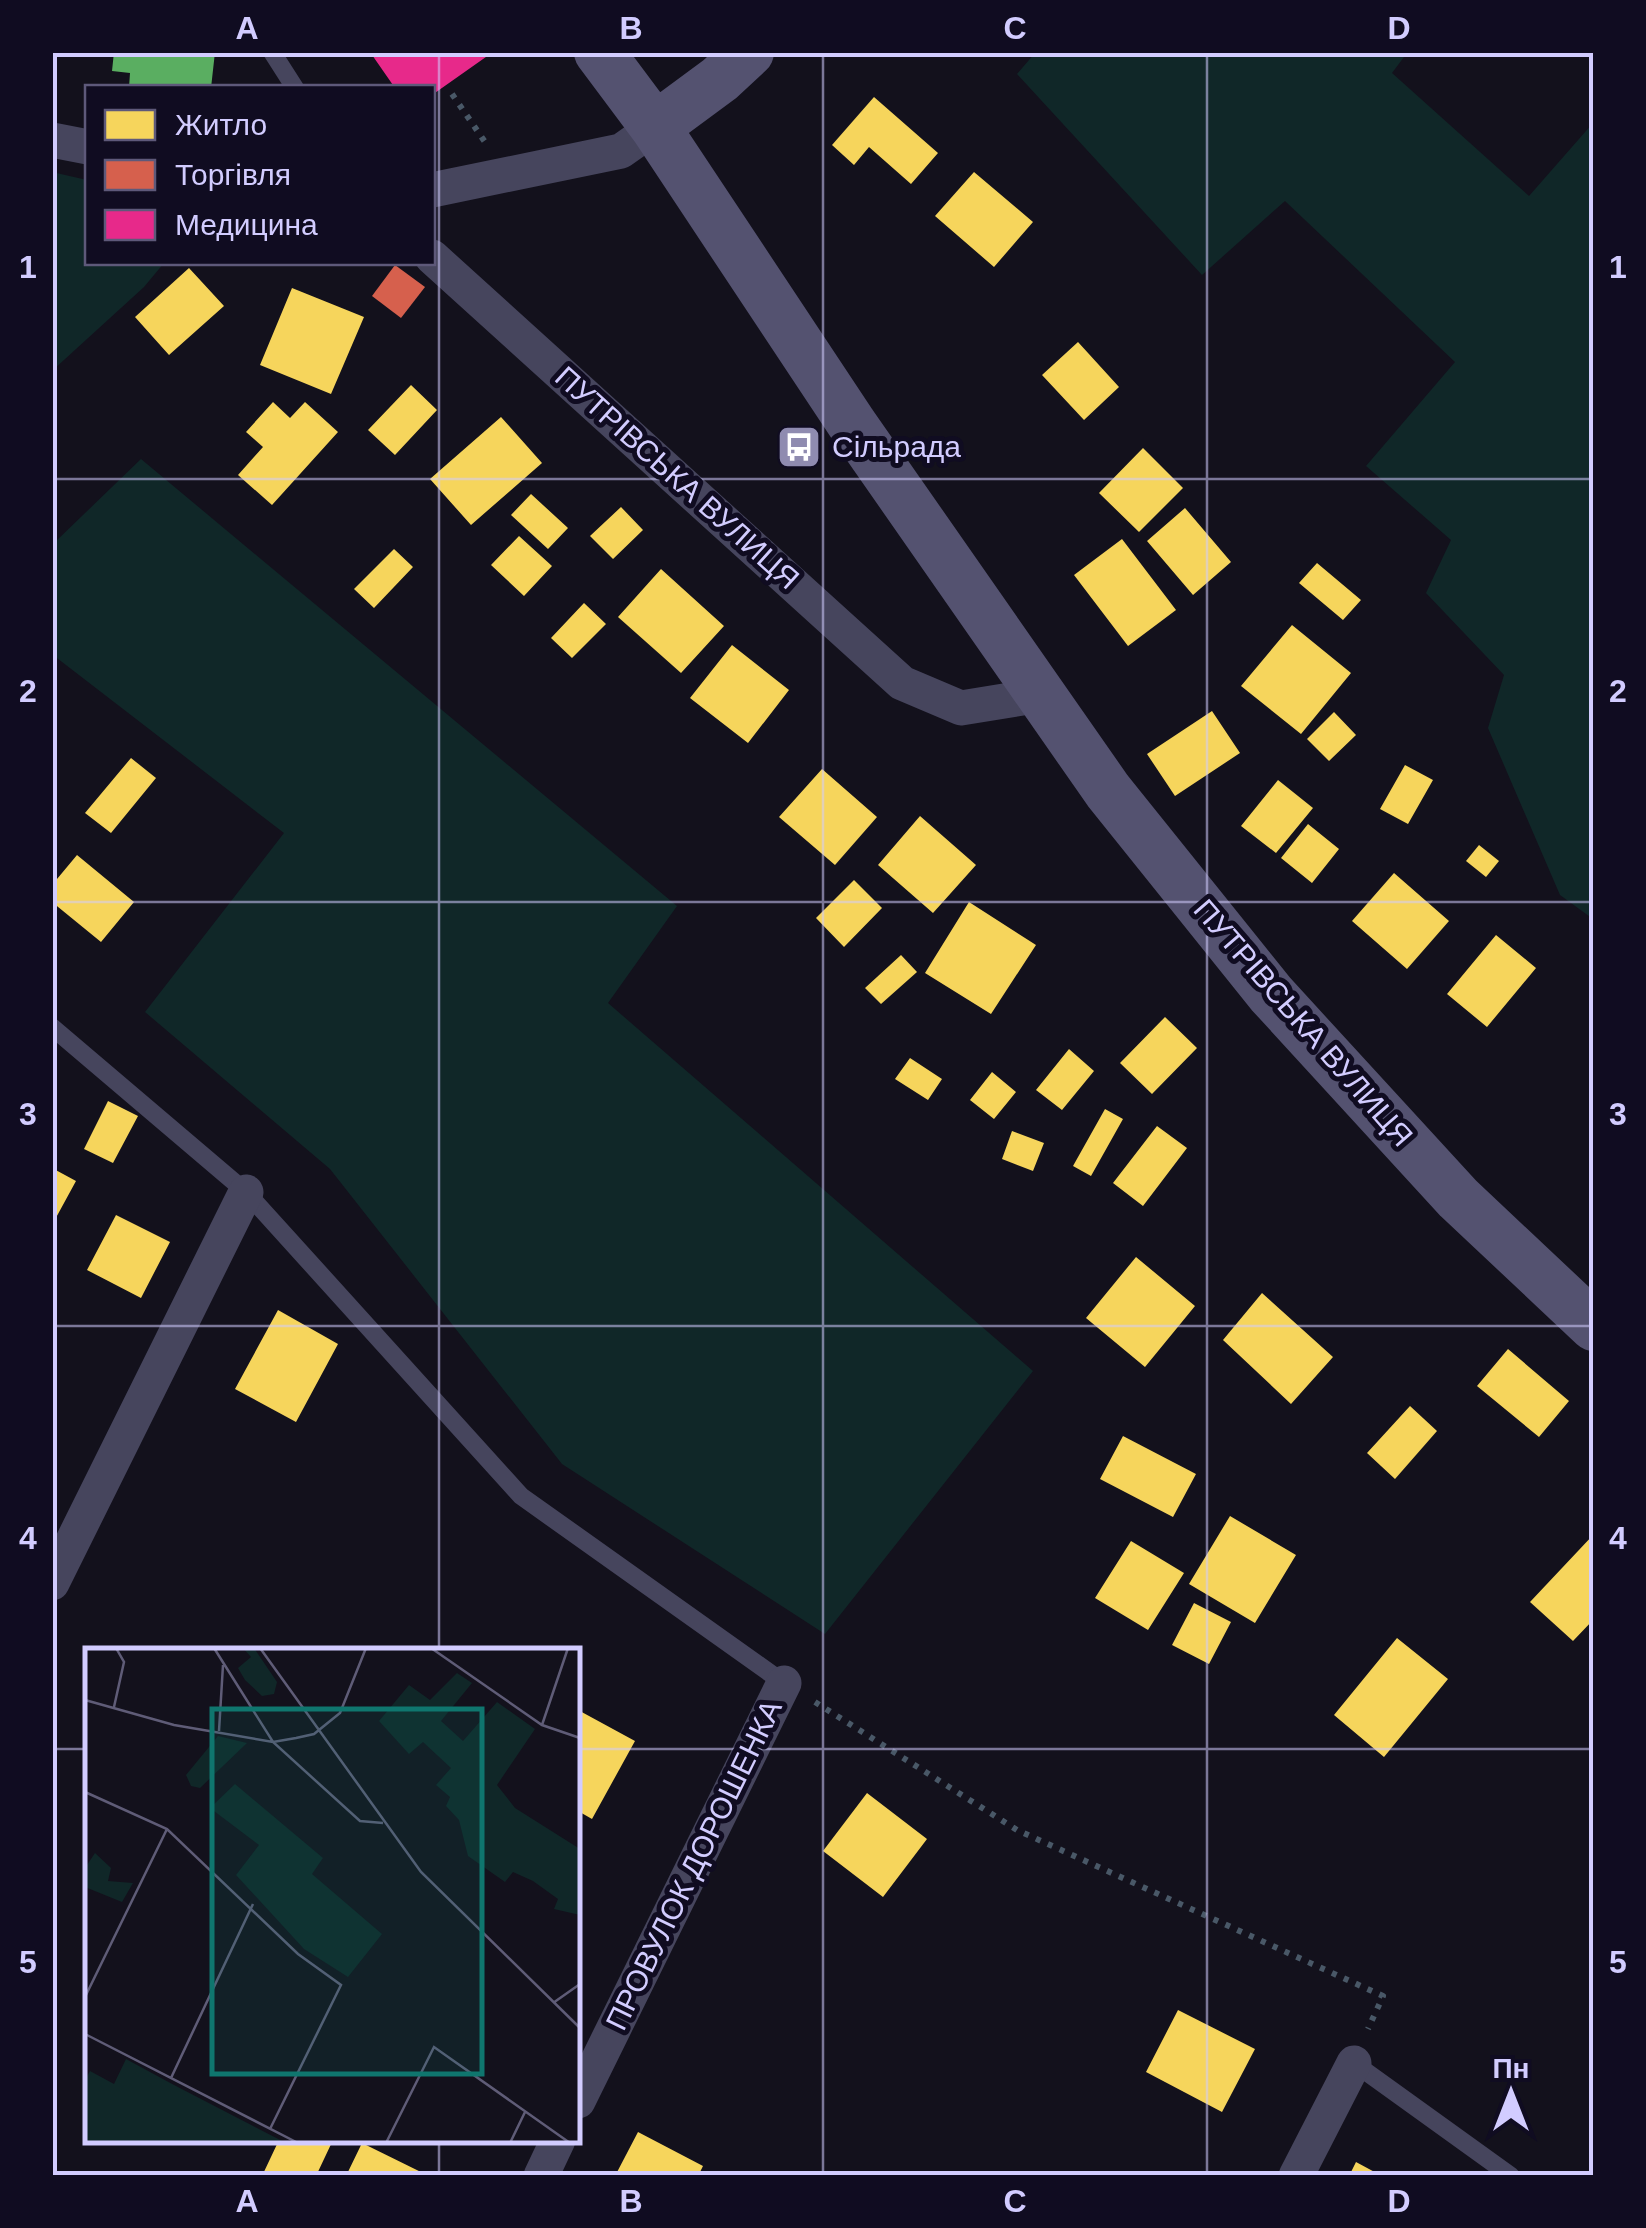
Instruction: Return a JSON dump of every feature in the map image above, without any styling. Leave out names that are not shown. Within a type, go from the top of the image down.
[{"type":"main road","name":"ПУТРІВСЬКА ВУЛИЦЯ","points":[[600,52],[852,424],[1108,791],[1271,994],[1458,1198],[1594,1326]]},
{"type":"main road","points":[[654,127],[720,79],[748,52]]},
{"type":"street","points":[[435,189],[621,150],[654,127]]},
{"type":"street","points":[[52,140],[85,146]]},
{"type":"street","name":"ПУТРІВСЬКА ВУЛИЦЯ","points":[[435,260],[902,684],[961,708],[1041,695]]},
{"type":"street","points":[[52,1583],[246,1192]]},
{"type":"street","name":"ПРОВУЛОК ДОРОШЕНКА","points":[[580,2097],[784,1683]]},
{"type":"street","points":[[1296,2176],[1354,2063]]},
{"type":"street","points":[[541,2176],[557,2143]]},
{"type":"lane","points":[[272,52],[293,85]]},
{"type":"lane","points":[[52,1027],[246,1192],[521,1496],[784,1683]]},
{"type":"lane","points":[[1354,2063],[1511,2176]]},
{"type":"path","points":[[452,94],[508,176]]},
{"type":"path","points":[[784,1683],[1017,1830],[1383,1996],[1354,2063]]},
{"type":"green space","points":[[1035,53],[1407,53],[1392,73],[1529,196],[1593,123],[1593,919],[1560,895],[1488,728],[1504,675],[1426,593],[1451,540],[1366,466],[1455,362],[1285,201],[1202,275],[1017,74]]},
{"type":"green space","points":[[52,172],[85,180],[85,265],[162,265],[144,287],[53,370]]},
{"type":"green space","points":[[141,459],[677,906],[608,1003],[1033,1371],[825,1634],[562,1464],[330,1169],[145,1012],[284,833],[53,655],[53,544]]},
{"type":"building: Житло","points":[[874,97],[938,153],[911,184],[869,147],[854,165],[832,145]]},
{"type":"building: Житло","points":[[974,172],[1033,222],[994,267],[935,216]]},
{"type":"building: Житло","points":[[189,268],[224,306],[169,355],[135,317]]},
{"type":"building: Житло","points":[[292,288],[364,317],[331,394],[260,365]]},
{"type":"building: Житло","points":[[1078,342],[1119,387],[1084,420],[1042,375]]},
{"type":"building: Житло","points":[[411,385],[437,410],[395,455],[368,430]]},
{"type":"building: Житло","points":[[273,402],[290,418],[305,402],[338,432],[272,505],[238,475],[263,447],[246,432]]},
{"type":"building: Житло","points":[[501,417],[542,463],[471,525],[430,479]]},
{"type":"building: Житло","points":[[1143,448],[1183,488],[1139,532],[1099,493]]},
{"type":"building: Житло","points":[[531,494],[568,528],[548,549],[511,515]]},
{"type":"building: Житло","points":[[621,507],[643,530],[613,559],[590,536]]},
{"type":"building: Житло","points":[[1185,508],[1231,562],[1193,595],[1147,541]]},
{"type":"building: Житло","points":[[519,536],[552,566],[524,596],[491,565]]},
{"type":"building: Житло","points":[[1122,539],[1176,610],[1128,646],[1074,575]]},
{"type":"building: Житло","points":[[394,549],[413,567],[374,608],[354,589]]},
{"type":"building: Житло","points":[[1317,563],[1361,600],[1343,620],[1299,583]]},
{"type":"building: Житло","points":[[661,569],[724,626],[681,673],[618,617]]},
{"type":"building: Житло","points":[[584,603],[606,624],[572,658],[551,638]]},
{"type":"building: Житло","points":[[1292,625],[1351,673],[1301,734],[1241,686]]},
{"type":"building: Житло","points":[[732,645],[789,690],[748,743],[690,698]]},
{"type":"building: Житло","points":[[1212,711],[1240,753],[1175,796],[1147,754]]},
{"type":"building: Житло","points":[[1334,712],[1356,735],[1329,761],[1307,739]]},
{"type":"building: Житло","points":[[131,758],[156,778],[111,833],[85,813]]},
{"type":"building: Житло","points":[[1405,765],[1433,780],[1408,824],[1380,809]]},
{"type":"building: Житло","points":[[822,769],[877,817],[835,865],[779,817]]},
{"type":"building: Житло","points":[[1278,780],[1313,808],[1276,853],[1241,826]]},
{"type":"building: Житло","points":[[920,816],[976,865],[933,913],[878,865]]},
{"type":"building: Житло","points":[[1308,824],[1339,849],[1312,883],[1281,858]]},
{"type":"building: Житло","points":[[1479,845],[1499,861],[1486,877],[1466,861]]},
{"type":"building: Житло","points":[[77,855],[134,902],[101,942],[52,902],[52,885]]},
{"type":"building: Житло","points":[[1394,873],[1449,921],[1407,969],[1352,921]]},
{"type":"building: Житло","points":[[854,880],[882,908],[844,947],[816,918]]},
{"type":"building: Житло","points":[[969,902],[1036,945],[991,1014],[925,973]]},
{"type":"building: Житло","points":[[1496,935],[1536,968],[1487,1027],[1447,994]]},
{"type":"building: Житло","points":[[901,955],[917,972],[881,1004],[865,988]]},
{"type":"building: Житло","points":[[1165,1017],[1197,1048],[1152,1094],[1120,1063]]},
{"type":"building: Житло","points":[[1069,1049],[1094,1071],[1062,1110],[1036,1090]]},
{"type":"building: Житло","points":[[910,1058],[942,1079],[928,1100],[895,1079]]},
{"type":"building: Житло","points":[[992,1072],[1016,1092],[994,1119],[970,1100]]},
{"type":"building: Житло","points":[[108,1101],[138,1116],[113,1163],[84,1149]]},
{"type":"building: Житло","points":[[1105,1109],[1123,1119],[1091,1176],[1073,1166]]},
{"type":"building: Житло","points":[[1157,1126],[1187,1148],[1143,1206],[1113,1183]]},
{"type":"building: Житло","points":[[1012,1131],[1044,1143],[1033,1171],[1002,1159]]},
{"type":"building: Житло","points":[[52,1168],[76,1181],[52,1225]]},
{"type":"building: Житло","points":[[116,1215],[170,1242],[141,1298],[87,1270]]},
{"type":"building: Житло","points":[[1136,1257],[1195,1306],[1145,1367],[1086,1318]]},
{"type":"building: Житло","points":[[1262,1293],[1333,1357],[1291,1404],[1223,1340]]},
{"type":"building: Житло","points":[[278,1310],[338,1344],[296,1422],[235,1389]]},
{"type":"building: Житло","points":[[1508,1349],[1569,1401],[1539,1437],[1477,1386]]},
{"type":"building: Житло","points":[[1410,1406],[1437,1431],[1395,1479],[1367,1453]]},
{"type":"building: Житло","points":[[1123,1436],[1196,1474],[1173,1517],[1100,1479]]},
{"type":"building: Житло","points":[[1230,1516],[1296,1555],[1255,1623],[1189,1584]]},
{"type":"building: Житло","points":[[1594,1534],[1594,1619],[1573,1641],[1530,1602]]},
{"type":"building: Житло","points":[[1131,1541],[1184,1573],[1148,1630],[1095,1598]]},
{"type":"building: Житло","points":[[1194,1603],[1231,1622],[1209,1664],[1172,1645]]},
{"type":"building: Житло","points":[[1397,1638],[1448,1679],[1384,1757],[1334,1715]]},
{"type":"building: Житло","points":[[580,1711],[635,1741],[592,1819],[580,1812]]},
{"type":"building: Житло","points":[[867,1793],[927,1839],[883,1897],[823,1851]]},
{"type":"building: Житло","points":[[1178,2010],[1255,2049],[1222,2112],[1146,2072]]},
{"type":"building: Житло","points":[[638,2132],[703,2166],[698,2176],[615,2176]]},
{"type":"building: Житло","points":[[278,2143],[332,2143],[316,2176],[262,2176]]},
{"type":"building: Житло","points":[[362,2143],[429,2176],[346,2176]]},
{"type":"building: Житло","points":[[1356,2162],[1382,2176],[1349,2176]]},
{"type":"building: Торгівля","points":[[395,265],[425,287],[401,318],[372,296]]},
{"type":"building: Медицина","points":[[370,52],[493,52],[435,93],[435,85],[393,85]]},
{"type":"building: Установи","points":[[114,52],[215,52],[211,85],[129,85],[130,73],[112,71]]},
{"type":"place","name":"Сільрада","points":[[799,447]]}]
